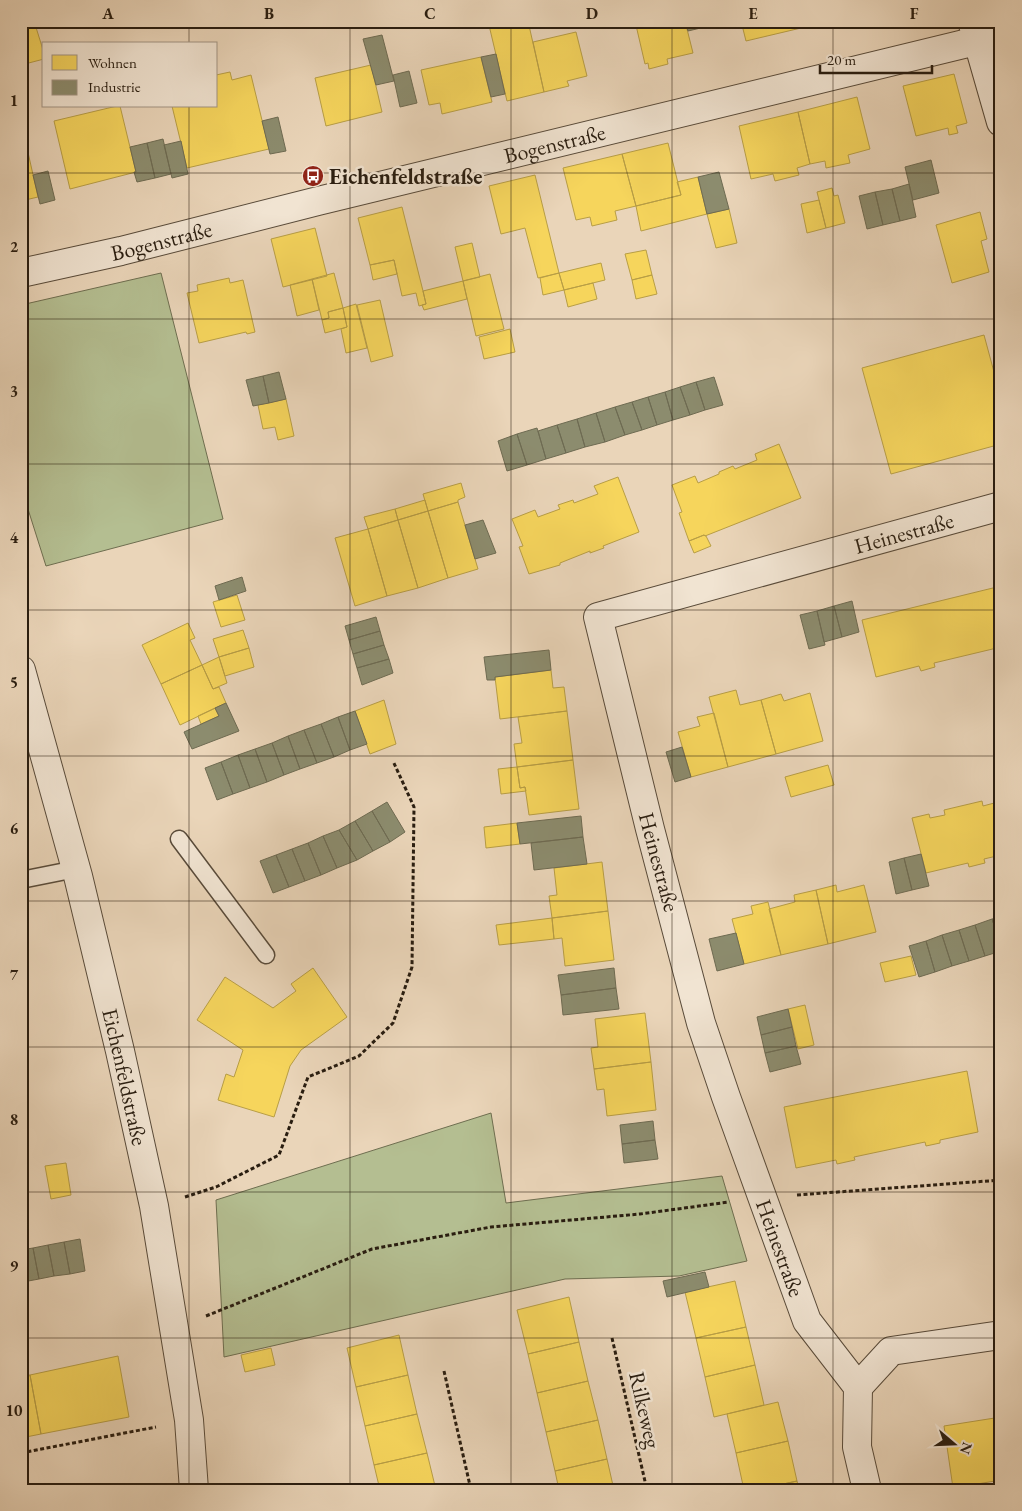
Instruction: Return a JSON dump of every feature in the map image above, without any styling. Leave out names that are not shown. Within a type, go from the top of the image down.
[{"type":"street","points":[[983,32],[1001,122]]},
{"type":"street","name":"Bogenstraße","points":[[21,273],[121,251],[983,32]]},
{"type":"street","name":"Heinestraße","points":[[858,1387],[807,1321],[761,1197],[701,1023],[598,617],[1001,506]]},
{"type":"street","name":"Eichenfeldstraße","points":[[21,670],[76,869],[120,1051],[154,1206],[189,1420],[194,1490]]},
{"type":"street","points":[[867,1490],[857,1446],[858,1387],[891,1351],[1001,1335]]},
{"type":"lane","points":[[179,839],[266,955]]},
{"type":"lane","points":[[21,880],[76,869]]},
{"type":"path","points":[[154,1206],[216,1187],[279,1155],[308,1077],[359,1056],[392,1023],[412,967],[414,807],[393,761]]},
{"type":"path","points":[[175,1329],[372,1249],[491,1227],[640,1214],[761,1197],[1001,1180]]},
{"type":"path","name":"Rilkeweg","points":[[612,1338],[647,1490]]},
{"type":"path","points":[[444,1371],[471,1490]]},
{"type":"path","points":[[21,1453],[189,1420]]},
{"type":"green space","points":[[161,273],[223,519],[46,566],[21,487],[21,305]]},
{"type":"green space","points":[[491,1113],[506,1203],[722,1176],[747,1261],[679,1276],[565,1279],[224,1357],[216,1200]]},
{"type":"building: Wohnen","points":[[21,21],[34,21],[42,47],[42,60],[21,65]]},
{"type":"building: Wohnen","points":[[488,21],[528,21],[544,92],[507,101]]},
{"type":"building: Wohnen","points":[[635,21],[685,21],[693,53],[667,59],[668,64],[649,69],[648,63],[645,64]]},
{"type":"building: Wohnen","points":[[741,21],[800,21],[801,28],[746,41]]},
{"type":"building: Wohnen","points":[[576,32],[587,76],[567,81],[569,86],[544,92],[533,42]]},
{"type":"building: Wohnen","points":[[481,57],[492,102],[442,114],[440,103],[429,105],[421,70]]},
{"type":"building: Wohnen","points":[[371,65],[382,112],[326,126],[315,78]]},
{"type":"building: Wohnen","points":[[230,72],[232,80],[251,75],[269,149],[187,168],[172,108],[218,108],[218,75]]},
{"type":"building: Wohnen","points":[[954,74],[967,123],[956,126],[958,133],[949,135],[948,128],[916,136],[903,86]]},
{"type":"building: Wohnen","points":[[857,97],[870,149],[848,155],[850,163],[826,168],[825,161],[810,164],[798,112]]},
{"type":"building: Wohnen","points":[[109,108],[120,108],[136,172],[70,189],[54,121]]},
{"type":"building: Wohnen","points":[[798,112],[810,164],[797,168],[799,175],[775,181],[773,174],[751,179],[739,126]]},
{"type":"building: Wohnen","points":[[25,139],[38,197],[21,201],[21,140]]},
{"type":"building: Wohnen","points":[[668,143],[681,195],[636,206],[622,154]]},
{"type":"building: Wohnen","points":[[622,154],[636,206],[615,211],[617,220],[592,226],[590,217],[576,220],[563,168]]},
{"type":"building: Wohnen","points":[[535,175],[559,273],[538,278],[525,228],[501,234],[489,186]]},
{"type":"building: Wohnen","points":[[698,177],[707,214],[641,231],[636,206],[681,195],[677,182]]},
{"type":"building: Wohnen","points":[[832,188],[834,196],[838,195],[845,223],[826,228],[817,192]]},
{"type":"building: Wohnen","points":[[819,200],[826,228],[807,233],[801,204]]},
{"type":"building: Wohnen","points":[[402,207],[426,304],[419,306],[416,293],[402,296],[394,260],[370,265],[358,218]]},
{"type":"building: Wohnen","points":[[729,209],[737,243],[716,248],[707,214]]},
{"type":"building: Wohnen","points":[[980,212],[987,239],[981,241],[989,272],[952,283],[936,225]]},
{"type":"building: Wohnen","points":[[315,228],[327,276],[283,287],[271,239]]},
{"type":"building: Wohnen","points":[[472,243],[480,277],[463,281],[455,247]]},
{"type":"building: Wohnen","points":[[646,250],[652,275],[632,280],[625,254]]},
{"type":"building: Wohnen","points":[[394,260],[397,274],[373,280],[370,265]]},
{"type":"building: Wohnen","points":[[601,263],[605,280],[564,290],[559,273]]},
{"type":"building: Wohnen","points":[[334,273],[343,308],[328,312],[329,318],[322,320],[312,279]]},
{"type":"building: Wohnen","points":[[559,273],[564,290],[543,295],[540,278]]},
{"type":"building: Wohnen","points":[[490,274],[504,329],[476,336],[463,281]]},
{"type":"building: Wohnen","points":[[652,275],[657,294],[636,299],[632,280]]},
{"type":"building: Wohnen","points":[[229,278],[230,283],[243,280],[255,332],[247,334],[246,332],[199,343],[187,293],[198,291],[197,285]]},
{"type":"building: Wohnen","points":[[312,279],[319,310],[297,316],[290,285]]},
{"type":"building: Wohnen","points":[[463,281],[467,299],[424,310],[422,305],[426,304],[423,291]]},
{"type":"building: Wohnen","points":[[593,283],[597,299],[568,307],[564,290]]},
{"type":"building: Wohnen","points":[[380,300],[393,356],[371,362],[357,305]]},
{"type":"building: Wohnen","points":[[356,304],[367,348],[346,353],[341,329],[347,327],[343,308]]},
{"type":"building: Wohnen","points":[[343,308],[347,327],[325,333],[322,320],[329,318],[328,312]]},
{"type":"building: Wohnen","points":[[510,329],[515,352],[484,359],[479,337]]},
{"type":"building: Wohnen","points":[[984,335],[1001,398],[1001,444],[891,474],[862,368]]},
{"type":"building: Wohnen","points":[[286,399],[294,436],[278,440],[275,427],[263,429],[258,405]]},
{"type":"building: Wohnen","points":[[779,444],[801,498],[689,541],[679,513],[682,512],[672,485],[695,476],[698,483],[733,466],[735,469],[757,460],[755,454]]},
{"type":"building: Wohnen","points":[[618,477],[639,532],[603,546],[604,548],[590,553],[590,551],[560,563],[560,565],[529,574],[519,547],[523,546],[512,519],[535,510],[538,517],[560,509],[558,505],[573,500],[574,503],[598,494],[594,486]]},
{"type":"building: Wohnen","points":[[461,483],[465,497],[458,500],[458,502],[428,511],[423,494]]},
{"type":"building: Wohnen","points":[[425,500],[428,511],[398,520],[395,509]]},
{"type":"building: Wohnen","points":[[458,502],[478,569],[448,578],[428,511]]},
{"type":"building: Wohnen","points":[[395,509],[398,520],[368,529],[364,517]]},
{"type":"building: Wohnen","points":[[428,511],[448,578],[418,588],[398,520]]},
{"type":"building: Wohnen","points":[[398,520],[418,588],[387,596],[368,529]]},
{"type":"building: Wohnen","points":[[368,529],[387,596],[355,606],[335,538]]},
{"type":"building: Wohnen","points":[[704,535],[711,546],[694,553],[689,541]]},
{"type":"building: Wohnen","points":[[1001,586],[1001,647],[934,663],[935,667],[921,671],[919,666],[876,677],[862,620]]},
{"type":"building: Wohnen","points":[[237,595],[245,620],[221,627],[213,602]]},
{"type":"building: Wohnen","points":[[188,623],[195,638],[190,640],[202,665],[161,684],[142,645]]},
{"type":"building: Wohnen","points":[[243,630],[249,648],[219,657],[213,639]]},
{"type":"building: Wohnen","points":[[249,648],[254,667],[225,676],[219,657]]},
{"type":"building: Wohnen","points":[[219,657],[227,683],[213,689],[202,665]]},
{"type":"building: Wohnen","points":[[202,665],[213,689],[219,687],[226,703],[180,725],[161,684]]},
{"type":"building: Wohnen","points":[[551,670],[553,688],[564,687],[567,711],[500,719],[495,677]]},
{"type":"building: Wohnen","points":[[736,690],[740,705],[761,700],[776,754],[728,767],[709,697]]},
{"type":"building: Wohnen","points":[[810,693],[823,741],[776,754],[761,700],[781,694],[784,701]]},
{"type":"building: Wohnen","points":[[384,700],[396,744],[370,754],[355,711]]},
{"type":"building: Wohnen","points":[[215,708],[219,716],[201,724],[198,716]]},
{"type":"building: Wohnen","points":[[567,711],[573,760],[517,767],[514,744],[522,743],[518,717]]},
{"type":"building: Wohnen","points":[[714,713],[728,767],[691,777],[678,732],[700,726],[697,717]]},
{"type":"building: Wohnen","points":[[573,760],[579,809],[529,815],[525,787],[520,788],[517,767]]},
{"type":"building: Wohnen","points":[[828,765],[834,785],[791,797],[785,777]]},
{"type":"building: Wohnen","points":[[517,767],[520,788],[525,787],[526,791],[501,794],[498,769]]},
{"type":"building: Wohnen","points":[[1001,796],[1001,855],[984,859],[985,863],[969,867],[968,863],[926,873],[912,818],[929,814],[930,818],[945,815],[944,810],[982,801],[983,806],[998,802],[996,797]]},
{"type":"building: Wohnen","points":[[517,823],[520,844],[486,848],[484,827]]},
{"type":"building: Wohnen","points":[[602,862],[608,911],[552,918],[549,896],[557,895],[554,868]]},
{"type":"building: Wohnen","points":[[836,885],[837,892],[864,885],[876,932],[828,944],[816,890]]},
{"type":"building: Wohnen","points":[[816,890],[828,944],[781,955],[769,909],[795,902],[794,895]]},
{"type":"building: Wohnen","points":[[768,902],[781,955],[744,964],[732,919],[753,914],[751,906]]},
{"type":"building: Wohnen","points":[[608,911],[614,960],[565,966],[562,938],[554,939],[552,918]]},
{"type":"building: Wohnen","points":[[552,918],[554,939],[499,945],[496,925]]},
{"type":"building: Wohnen","points":[[911,956],[916,975],[885,982],[880,963]]},
{"type":"building: Wohnen","points":[[313,968],[347,1017],[301,1050],[290,1066],[274,1117],[218,1100],[226,1074],[234,1077],[243,1050],[197,1020],[225,977],[273,1008],[296,991],[291,984]]},
{"type":"building: Wohnen","points":[[805,1005],[814,1045],[798,1049],[788,1009]]},
{"type":"building: Wohnen","points":[[645,1013],[651,1062],[594,1069],[591,1048],[598,1047],[595,1019]]},
{"type":"building: Wohnen","points":[[1001,1053],[1001,1074],[997,1054]]},
{"type":"building: Wohnen","points":[[651,1062],[656,1110],[607,1116],[604,1089],[597,1090],[594,1069]]},
{"type":"building: Wohnen","points":[[967,1071],[978,1132],[940,1140],[940,1143],[926,1146],[925,1142],[854,1157],[855,1160],[837,1164],[836,1160],[796,1168],[784,1107]]},
{"type":"building: Wohnen","points":[[66,1163],[71,1195],[51,1199],[45,1166]]},
{"type":"building: Wohnen","points":[[735,1281],[746,1327],[696,1338],[685,1292]]},
{"type":"building: Wohnen","points":[[569,1297],[579,1342],[528,1354],[517,1310]]},
{"type":"building: Wohnen","points":[[746,1327],[755,1365],[705,1377],[696,1338]]},
{"type":"building: Wohnen","points":[[399,1335],[408,1375],[356,1387],[347,1348]]},
{"type":"building: Wohnen","points":[[579,1342],[588,1381],[537,1393],[528,1354]]},
{"type":"building: Wohnen","points":[[271,1348],[275,1365],[245,1372],[241,1355]]},
{"type":"building: Wohnen","points":[[118,1356],[129,1417],[41,1434],[30,1375]]},
{"type":"building: Wohnen","points":[[755,1365],[764,1405],[714,1417],[705,1377]]},
{"type":"building: Wohnen","points":[[30,1375],[41,1434],[21,1438],[21,1376]]},
{"type":"building: Wohnen","points":[[408,1375],[417,1414],[365,1426],[356,1387]]},
{"type":"building: Wohnen","points":[[588,1381],[598,1420],[546,1432],[537,1393]]},
{"type":"building: Wohnen","points":[[778,1402],[788,1441],[736,1453],[727,1414]]},
{"type":"building: Wohnen","points":[[417,1414],[427,1453],[374,1465],[365,1426]]},
{"type":"building: Wohnen","points":[[1001,1417],[1001,1480],[953,1488],[944,1426]]},
{"type":"building: Wohnen","points":[[598,1420],[607,1459],[555,1471],[546,1432]]},
{"type":"building: Wohnen","points":[[788,1441],[797,1481],[756,1490],[744,1490],[736,1453]]},
{"type":"building: Wohnen","points":[[427,1453],[436,1490],[380,1490],[374,1465]]},
{"type":"building: Wohnen","points":[[607,1459],[614,1490],[559,1490],[555,1471]]},
{"type":"building: Wohnen","points":[[797,1481],[799,1490],[756,1490]]},
{"type":"building: Industrie","points":[[685,21],[708,21],[709,26],[688,31]]},
{"type":"building: Industrie","points":[[708,21],[725,21],[725,22],[709,26]]},
{"type":"building: Industrie","points":[[382,35],[394,81],[376,85],[363,39]]},
{"type":"building: Industrie","points":[[496,54],[505,94],[491,97],[481,57]]},
{"type":"building: Industrie","points":[[409,71],[417,103],[400,107],[393,75]]},
{"type":"building: Industrie","points":[[278,117],[286,151],[270,154],[262,121]]},
{"type":"building: Industrie","points":[[163,139],[171,174],[155,178],[147,143]]},
{"type":"building: Industrie","points":[[181,141],[188,174],[172,178],[164,145]]},
{"type":"building: Industrie","points":[[147,143],[155,178],[137,182],[130,147]]},
{"type":"building: Industrie","points":[[931,160],[939,193],[913,200],[905,167]]},
{"type":"building: Industrie","points":[[48,171],[55,200],[40,204],[33,175]]},
{"type":"building: Industrie","points":[[719,172],[729,209],[707,214],[698,177]]},
{"type":"building: Industrie","points":[[909,184],[916,217],[900,221],[892,189]]},
{"type":"building: Industrie","points":[[892,189],[900,221],[883,225],[875,192]]},
{"type":"building: Industrie","points":[[875,192],[883,225],[867,229],[859,196]]},
{"type":"building: Industrie","points":[[279,372],[286,399],[269,403],[263,376]]},
{"type":"building: Industrie","points":[[263,376],[269,403],[253,406],[246,380]]},
{"type":"building: Industrie","points":[[714,377],[723,405],[705,410],[696,382]]},
{"type":"building: Industrie","points":[[696,382],[705,410],[690,415],[680,387]]},
{"type":"building: Industrie","points":[[680,387],[690,415],[673,420],[665,392]]},
{"type":"building: Industrie","points":[[665,392],[673,420],[657,425],[648,397]]},
{"type":"building: Industrie","points":[[648,397],[657,425],[642,430],[632,402]]},
{"type":"building: Industrie","points":[[632,402],[642,430],[625,435],[615,407]]},
{"type":"building: Industrie","points":[[615,407],[625,435],[605,442],[596,413]]},
{"type":"building: Industrie","points":[[596,413],[605,442],[585,447],[577,419]]},
{"type":"building: Industrie","points":[[577,419],[585,447],[566,453],[557,425]]},
{"type":"building: Industrie","points":[[557,425],[566,453],[546,459],[538,431]]},
{"type":"building: Industrie","points":[[537,428],[546,459],[527,465],[517,434]]},
{"type":"building: Industrie","points":[[517,434],[527,465],[507,471],[498,441]]},
{"type":"building: Industrie","points":[[483,520],[496,553],[475,559],[465,525]]},
{"type":"building: Industrie","points":[[242,577],[246,591],[219,600],[215,586]]},
{"type":"building: Industrie","points":[[852,601],[859,632],[842,637],[834,606]]},
{"type":"building: Industrie","points":[[834,606],[842,637],[824,642],[817,611]]},
{"type":"building: Industrie","points":[[817,611],[825,645],[809,649],[800,615]]},
{"type":"building: Industrie","points":[[376,617],[380,631],[349,640],[345,626]]},
{"type":"building: Industrie","points":[[380,631],[384,645],[353,654],[349,640]]},
{"type":"building: Industrie","points":[[384,645],[389,659],[357,668],[353,654]]},
{"type":"building: Industrie","points":[[549,650],[551,670],[495,677],[495,680],[487,680],[484,657]]},
{"type":"building: Industrie","points":[[389,659],[393,673],[362,685],[357,668]]},
{"type":"building: Industrie","points":[[226,703],[239,731],[192,749],[184,732],[219,716],[215,708]]},
{"type":"building: Industrie","points":[[355,711],[367,744],[350,750],[338,717]]},
{"type":"building: Industrie","points":[[338,717],[350,750],[334,757],[321,724]]},
{"type":"building: Industrie","points":[[321,724],[334,757],[317,763],[304,730]]},
{"type":"building: Industrie","points":[[304,730],[317,763],[300,769],[288,736]]},
{"type":"building: Industrie","points":[[288,736],[300,769],[284,775],[272,743]]},
{"type":"building: Industrie","points":[[272,743],[284,775],[267,782],[255,749]]},
{"type":"building: Industrie","points":[[682,747],[691,777],[675,782],[666,752]]},
{"type":"building: Industrie","points":[[255,749],[267,782],[250,788],[238,755]]},
{"type":"building: Industrie","points":[[238,755],[250,788],[233,794],[221,762]]},
{"type":"building: Industrie","points":[[221,762],[233,794],[217,800],[205,768]]},
{"type":"building: Industrie","points":[[387,802],[405,832],[390,842],[372,811]]},
{"type":"building: Industrie","points":[[372,811],[390,842],[373,851],[355,821]]},
{"type":"building: Industrie","points":[[581,816],[583,837],[520,844],[517,823]]},
{"type":"building: Industrie","points":[[355,821],[373,851],[357,860],[339,830]]},
{"type":"building: Industrie","points":[[339,830],[357,860],[337,868],[323,836]]},
{"type":"building: Industrie","points":[[323,836],[337,868],[321,875],[308,843]]},
{"type":"building: Industrie","points":[[583,837],[587,864],[534,870],[531,843]]},
{"type":"building: Industrie","points":[[308,843],[321,875],[305,881],[292,849]]},
{"type":"building: Industrie","points":[[292,849],[305,881],[289,887],[276,855]]},
{"type":"building: Industrie","points":[[921,854],[929,886],[912,890],[904,858]]},
{"type":"building: Industrie","points":[[276,855],[289,887],[273,893],[260,861]]},
{"type":"building: Industrie","points":[[904,858],[912,890],[896,894],[889,862]]},
{"type":"building: Industrie","points":[[1001,917],[1001,946],[992,919]]},
{"type":"building: Industrie","points":[[992,919],[1001,951],[985,956],[975,925]]},
{"type":"building: Industrie","points":[[975,925],[985,956],[969,961],[959,930]]},
{"type":"building: Industrie","points":[[959,930],[969,961],[952,966],[942,935]]},
{"type":"building: Industrie","points":[[736,933],[744,964],[717,971],[709,939]]},
{"type":"building: Industrie","points":[[942,935],[952,966],[935,972],[926,941]]},
{"type":"building: Industrie","points":[[926,941],[935,972],[919,977],[909,946]]},
{"type":"building: Industrie","points":[[614,968],[616,988],[561,995],[558,975]]},
{"type":"building: Industrie","points":[[616,988],[619,1009],[563,1015],[561,995]]},
{"type":"building: Industrie","points":[[788,1009],[792,1027],[761,1035],[757,1017]]},
{"type":"building: Industrie","points":[[792,1027],[796,1046],[765,1053],[761,1035]]},
{"type":"building: Industrie","points":[[796,1046],[801,1064],[770,1072],[765,1053]]},
{"type":"building: Industrie","points":[[653,1121],[655,1140],[622,1144],[620,1125]]},
{"type":"building: Industrie","points":[[655,1140],[658,1159],[624,1163],[622,1144]]},
{"type":"building: Industrie","points":[[80,1239],[85,1271],[70,1274],[64,1242]]},
{"type":"building: Industrie","points":[[64,1242],[70,1274],[54,1276],[48,1245]]},
{"type":"building: Industrie","points":[[48,1245],[54,1276],[39,1279],[33,1248]]},
{"type":"building: Industrie","points":[[33,1248],[39,1279],[23,1282],[21,1250]]},
{"type":"building: Industrie","points":[[705,1272],[709,1287],[667,1297],[663,1281]]},
{"type":"place","name":"Eichenfeldstraße","points":[[313,176]]}]
